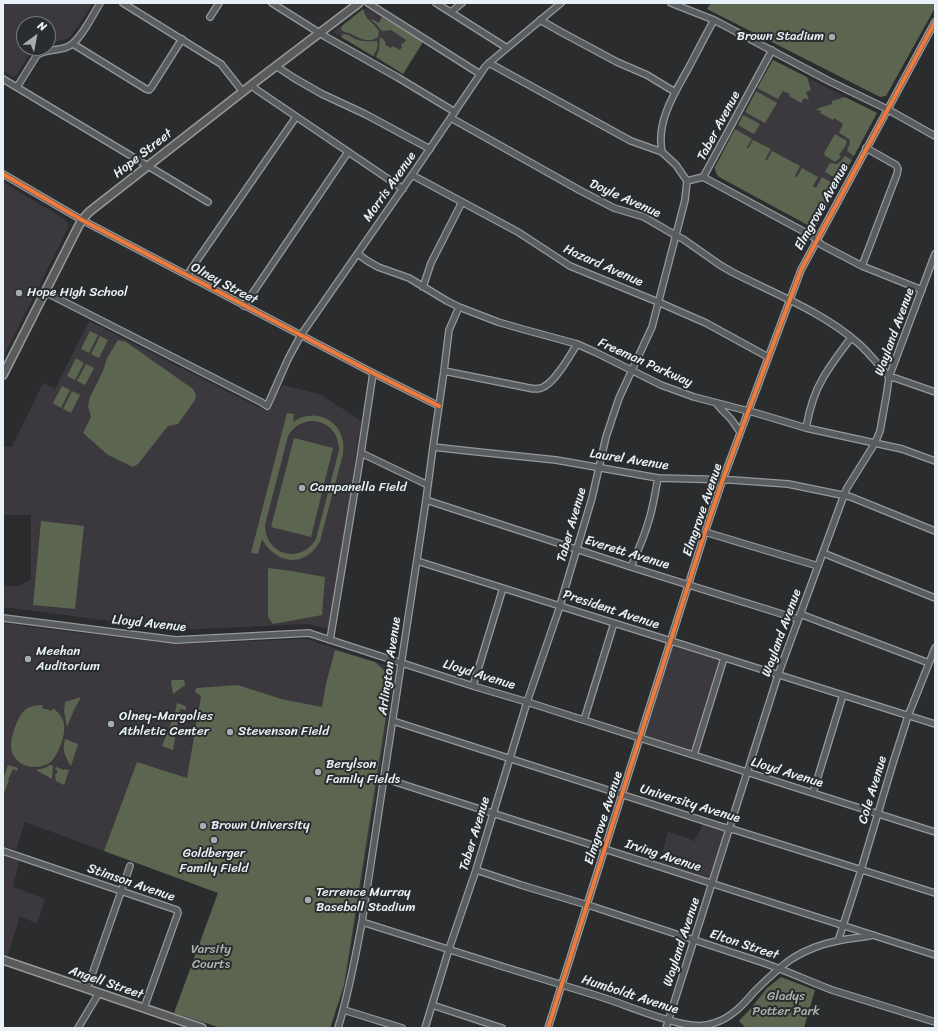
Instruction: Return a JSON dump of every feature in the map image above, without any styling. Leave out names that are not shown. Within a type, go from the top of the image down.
[{"type":"main road","name":"Hope Street","points":[[3,375],[82,220],[89,212],[359,3]]},
{"type":"main road","name":"Angell Street","points":[[3,960],[202,1028]]},
{"type":"street","points":[[17,87],[37,56],[41,53],[67,47],[77,40],[100,3]]},
{"type":"street","points":[[123,3],[221,64],[243,92]]},
{"type":"street","points":[[210,17],[219,3]]},
{"type":"street","points":[[272,3],[320,33],[455,112]]},
{"type":"street","points":[[368,3],[480,74]]},
{"type":"street","points":[[436,3],[507,48]]},
{"type":"street","points":[[451,12],[462,3]]},
{"type":"street","name":"Morris Avenue","points":[[45,292],[261,402],[266,406],[301,335],[403,189],[480,74],[489,63],[561,3]]},
{"type":"street","points":[[671,3],[714,20],[829,81],[887,109],[935,136]]},
{"type":"street","points":[[540,20],[617,62],[647,75],[675,92]]},
{"type":"street","points":[[662,152],[661,138],[663,122],[669,103],[714,20]]},
{"type":"street","name":"Elmgrove Avenue","points":[[548,1028],[705,532],[740,432],[802,265],[935,22]]},
{"type":"street","points":[[73,44],[146,90],[149,90],[182,39]]},
{"type":"street","name":"Taber Avenue","points":[[425,1028],[449,949],[476,870],[527,702],[577,549],[592,498],[606,437],[619,398],[652,327],[685,200],[687,181],[703,177],[772,50]]},
{"type":"street","points":[[489,63],[631,141],[662,152],[676,165],[687,181]]},
{"type":"street","points":[[276,66],[322,94],[365,114],[430,149]]},
{"type":"street","points":[[3,79],[208,202]]},
{"type":"street","points":[[252,86],[403,189]]},
{"type":"street","points":[[187,275],[296,117]]},
{"type":"street","name":"Doyle Avenue","points":[[451,118],[581,191],[614,208],[644,218],[675,235],[732,272],[821,316],[851,338],[874,359],[889,377]]},
{"type":"street","points":[[862,266],[898,169],[896,165],[866,148]]},
{"type":"street","points":[[244,306],[348,152]]},
{"type":"street","name":"Olney Street","points":[[3,174],[82,220],[244,306],[439,406]]},
{"type":"street","name":"Hazard Avenue","points":[[412,175],[518,232],[570,266],[658,302],[706,324],[768,357]]},
{"type":"street","points":[[703,177],[812,236],[822,245],[862,266],[922,290]]},
{"type":"street","points":[[423,287],[440,243],[462,202]]},
{"type":"street","name":"Freeman Parkway","points":[[358,254],[378,266],[408,278],[459,307],[498,322],[577,344],[661,385],[694,397],[806,428],[902,449],[935,461]]},
{"type":"street","name":"Wayland Avenue","points":[[666,1028],[778,675],[847,488],[875,443],[880,431],[889,377],[935,254]]},
{"type":"street","name":"Arlington Avenue","points":[[338,1028],[351,982],[362,922],[426,500],[449,330],[459,307]]},
{"type":"street","points":[[806,428],[811,409],[822,380],[851,338]]},
{"type":"street","points":[[444,371],[535,389],[543,388],[558,372],[577,344]]},
{"type":"street","points":[[330,640],[373,373]]},
{"type":"street","points":[[889,377],[935,392]]},
{"type":"street","points":[[716,403],[731,419],[740,432]]},
{"type":"street","name":"Laurel Avenue","points":[[433,447],[556,460],[658,478],[723,479],[788,484],[844,496],[935,531]]},
{"type":"street","points":[[361,453],[428,485]]},
{"type":"street","points":[[631,566],[642,542],[652,510],[658,478]]},
{"type":"street","name":"Everett Avenue","points":[[426,500],[631,566],[799,616],[929,663]]},
{"type":"street","points":[[705,532],[818,566]]},
{"type":"street","points":[[823,553],[935,598]]},
{"type":"street","name":"President Avenue","points":[[417,561],[935,724]]},
{"type":"street","points":[[472,686],[503,588]]},
{"type":"street","name":"Lloyd Avenue","points":[[3,618],[176,640],[309,633],[935,832]]},
{"type":"street","points":[[584,720],[614,623]]},
{"type":"street","name":"Cole Avenue","points":[[838,940],[908,716],[935,648]]},
{"type":"street","points":[[694,755],[724,658]]},
{"type":"street","points":[[813,793],[843,695]]},
{"type":"street","name":"University Avenue","points":[[393,721],[935,894]]},
{"type":"street","name":"Irving Avenue","points":[[383,778],[935,955]]},
{"type":"street","name":"Stimson Avenue","points":[[3,851],[177,910],[178,913],[144,1008]]},
{"type":"street","points":[[87,989],[130,866]]},
{"type":"street","name":"Elton Street","points":[[476,870],[780,968],[832,990],[935,1022]]},
{"type":"street","name":"Humboldt Avenue","points":[[362,922],[669,1020],[700,1026],[706,1026],[732,1014],[768,979],[793,958],[838,940],[874,935]]},
{"type":"street","points":[[78,1028],[99,993]]},
{"type":"street","points":[[432,1005],[502,1028]]},
{"type":"street","points":[[344,1010],[402,1028]]},
{"type":"shaded area","points":[[3,3],[93,3],[72,35],[68,38],[56,42],[56,16],[16,16],[16,56],[28,56],[16,76],[13,77],[3,71]]},
{"type":"shaded area","points":[[363,9],[373,11],[423,42],[403,74],[334,33],[334,31]]},
{"type":"shaded area","points":[[773,60],[877,113],[815,229],[719,177],[715,171],[715,167]]},
{"type":"shaded area","name":"Hope High School","points":[[3,182],[63,218],[68,224],[68,228],[3,358]]},
{"type":"shaded area","points":[[89,321],[266,411],[283,385],[320,394],[361,421],[330,629],[307,624],[179,630],[3,607],[3,586],[20,586],[31,579],[31,515],[3,515],[3,447],[12,447],[43,383],[55,389]]},
{"type":"shaded area","name":"Brown University","points":[[3,623],[178,644],[307,639],[396,669],[345,985],[331,1028],[221,1028],[174,1013],[218,893],[25,822],[16,850],[3,846]]},
{"type":"shaded area","points":[[671,643],[722,657],[694,757],[641,740]]},
{"type":"shaded area","points":[[703,822],[729,829],[710,885],[660,870],[658,868],[668,832],[688,838],[695,842]]},
{"type":"shaded area","points":[[3,851],[20,857],[13,887],[45,899],[37,924],[20,916],[6,961],[3,960]]},
{"type":"green space","name":"Brown Stadium","points":[[711,3],[935,3],[935,8],[886,96],[880,97],[707,9]]},
{"type":"green space","points":[[363,9],[366,17],[379,31],[378,37],[371,40],[364,40],[344,32],[341,29],[342,26]]},
{"type":"green space","points":[[382,17],[423,42],[403,74],[376,57],[379,50],[380,37],[386,43],[385,45],[391,48],[393,46],[400,50],[402,43],[403,44],[406,40],[391,30],[382,31],[371,20],[372,19],[379,23]]},
{"type":"green space","points":[[343,34],[360,41],[377,41],[376,51],[373,56],[341,37]]},
{"type":"green space","points":[[773,60],[807,77],[811,90],[806,92],[809,100],[804,98],[801,103],[789,96],[790,94],[783,91],[778,99],[757,88]]},
{"type":"green space","points":[[756,91],[777,103],[765,123],[745,112]]},
{"type":"green space","points":[[845,97],[877,113],[854,156],[847,151],[850,142],[849,139],[839,133],[843,124],[834,118],[833,120],[820,113],[821,111],[816,109],[832,104],[832,101]]},
{"type":"green space","points":[[743,115],[760,124],[754,134],[738,125]]},
{"type":"green space","points":[[735,129],[752,139],[747,147],[748,149],[753,140],[771,149],[765,160],[767,160],[772,151],[800,166],[795,176],[797,177],[802,168],[818,177],[813,186],[816,188],[822,177],[838,186],[815,229],[718,176],[715,167]]},
{"type":"green space","points":[[835,134],[847,141],[845,147],[839,155],[841,157],[835,162],[824,155],[824,153]]},
{"type":"green space","points":[[845,156],[852,160],[840,181],[825,172],[830,163],[837,164]]},
{"type":"green space","points":[[90,331],[98,335],[89,353],[81,349]]},
{"type":"green space","points":[[100,336],[108,340],[99,358],[91,354]]},
{"type":"green space","points":[[118,340],[126,342],[193,389],[196,395],[195,400],[178,424],[168,426],[138,464],[133,467],[108,455],[83,433],[91,417],[88,406],[90,397],[103,371],[107,358]]},
{"type":"green space","points":[[76,358],[84,363],[75,380],[67,376]]},
{"type":"green space","points":[[86,364],[94,368],[85,385],[77,381]]},
{"type":"green space","points":[[62,386],[70,390],[61,408],[53,403]]},
{"type":"green space","points":[[72,391],[80,395],[71,413],[63,409]]},
{"type":"green space","points":[[287,413],[294,414],[293,422],[303,417],[312,416],[329,420],[336,426],[341,434],[343,454],[320,541],[314,550],[307,556],[299,559],[291,560],[275,554],[268,548],[262,539],[258,554],[251,553]],"holes":[[[304,422],[323,423],[335,433],[339,450],[316,539],[310,547],[302,552],[293,554],[285,553],[271,544],[265,525],[288,436],[292,430]]]},
{"type":"green space","name":"Campanella Field","points":[[294,438],[333,448],[311,537],[271,527]]},
{"type":"green space","points":[[41,521],[84,526],[75,609],[33,605]]},
{"type":"green space","points":[[268,568],[325,577],[322,615],[273,624],[268,617]]},
{"type":"green space","name":"Brown University","points":[[335,650],[375,662],[392,678],[344,985],[330,1028],[221,1028],[174,1013],[218,893],[104,851],[137,762],[187,778],[201,696],[195,692],[196,688],[238,685],[281,699],[322,707],[326,684]]},
{"type":"green space","points":[[172,680],[184,680],[185,685],[173,694],[171,682]]},
{"type":"green space","points":[[81,697],[67,727],[64,711],[65,702]]},
{"type":"green space","points":[[177,703],[186,706],[186,710],[180,709],[173,750],[162,746],[175,713]]},
{"type":"green space","points":[[36,705],[43,705],[42,708],[52,711],[53,708],[61,716],[64,725],[63,739],[54,758],[45,765],[36,767],[24,765],[12,753],[11,743],[15,727],[26,709]]},
{"type":"green space","points":[[65,739],[78,744],[71,766],[65,753]]},
{"type":"green space","points":[[8,765],[18,768],[17,771],[13,769],[3,793],[3,779]]},
{"type":"green space","points":[[50,765],[53,766],[52,779],[36,770],[45,768]]},
{"type":"green space","points":[[56,767],[69,770],[64,785],[56,781]]},
{"type":"green space","name":"Gladys Potter Park","points":[[781,977],[815,990],[804,1028],[746,1028],[739,1021],[767,988]]},
{"type":"cycle path","points":[[548,1028],[705,532],[723,479],[801,270],[935,22]]},
{"type":"cycle path","points":[[3,174],[82,220],[373,373],[439,406]]},
{"type":"place","name":"Brown Stadium","points":[[832,37]]},
{"type":"place","name":"Hope High School","points":[[19,293]]},
{"type":"place","name":"Campanella Field","points":[[302,488]]},
{"type":"place","name":"Meehan Auditorium","points":[[28,659]]},
{"type":"place","name":"Olney-Margolies Athletic Center","points":[[111,724]]},
{"type":"place","name":"Stevenson Field","points":[[230,732]]},
{"type":"place","name":"Berylson Family Fields","points":[[318,772]]},
{"type":"place","name":"Brown University","points":[[203,826]]},
{"type":"place","name":"Goldberger Family Field","points":[[214,840]]},
{"type":"place","name":"Terrence Murray Baseball Stadium","points":[[308,900]]},
{"type":"park label","name":"Varsity Courts","points":[[211,958]]}]
